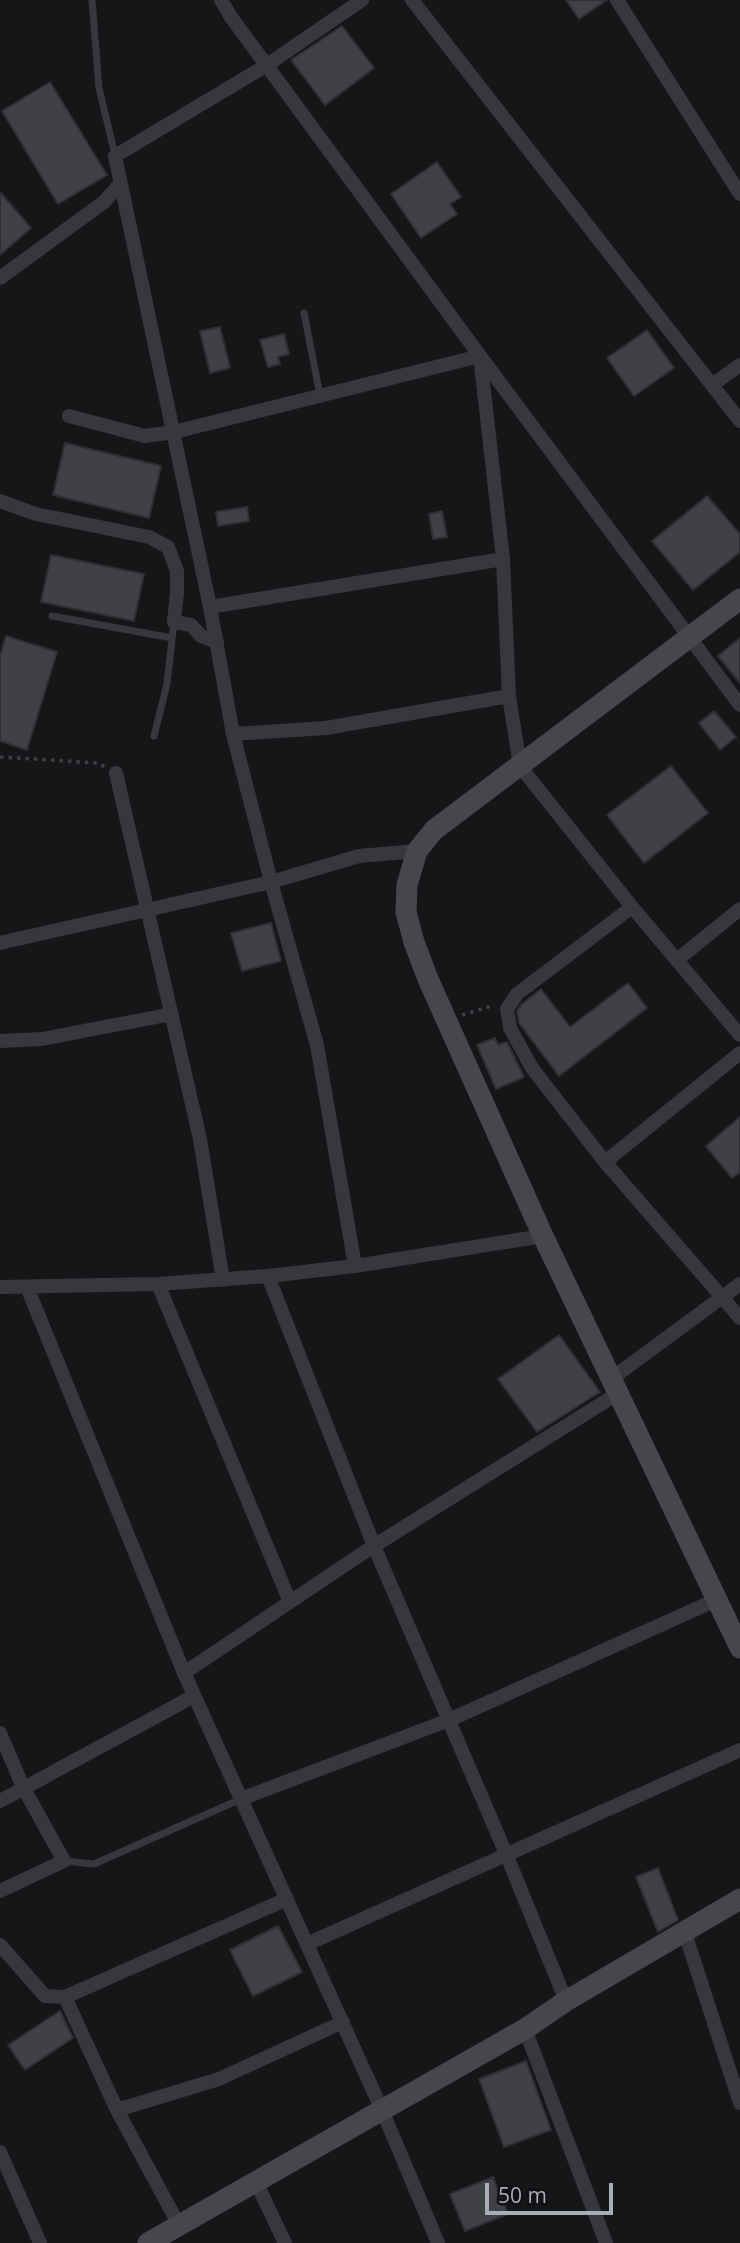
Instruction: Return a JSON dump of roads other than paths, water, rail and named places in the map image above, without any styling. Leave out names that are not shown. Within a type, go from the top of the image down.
[{"type":"street","points":[[221,0],[480,356],[740,705]]},
{"type":"street","points":[[355,1266],[317,1045],[233,734],[210,607],[115,156],[267,65],[362,0]]},
{"type":"street","points":[[412,0],[740,421]]},
{"type":"street","points":[[617,0],[740,194]]},
{"type":"street","points":[[0,278],[104,202],[120,184]]},
{"type":"street","points":[[69,416],[145,436],[174,432],[480,356]]},
{"type":"street","points":[[480,356],[503,559],[509,696],[520,766],[632,907],[740,1035]]},
{"type":"street","points":[[712,386],[740,366]]},
{"type":"street","points":[[0,501],[36,514],[149,537],[167,547],[177,571],[174,622],[191,625],[201,636],[217,642]]},
{"type":"street","points":[[210,607],[503,559]]},
{"type":"street","points":[[740,599],[434,830],[417,851],[407,886],[406,912],[414,942],[446,1020],[543,1236],[740,1648]]},
{"type":"street","points":[[233,734],[326,728],[509,696]]},
{"type":"street","points":[[116,773],[200,1139],[223,1280]]},
{"type":"street","points":[[0,943],[271,882],[359,856],[417,851]]},
{"type":"street","points":[[632,907],[517,994],[507,1009],[510,1028],[532,1068],[606,1162],[740,1318]]},
{"type":"street","points":[[677,960],[740,909]]},
{"type":"street","points":[[0,1041],[42,1039],[172,1014]]},
{"type":"street","points":[[606,1162],[740,1053]]},
{"type":"street","points":[[0,1287],[158,1284],[268,1276],[355,1266],[543,1236]]},
{"type":"street","points":[[268,1276],[374,1546],[566,2001]]},
{"type":"street","points":[[158,1284],[290,1602]]},
{"type":"street","points":[[184,1673],[614,1387],[740,1284]]},
{"type":"street","points":[[27,1287],[184,1673],[343,2022],[438,2243]]},
{"type":"street","points":[[241,1799],[449,1720],[716,1600]]},
{"type":"street","points":[[0,1801],[194,1696]]},
{"type":"street","points":[[0,1733],[23,1787],[64,1861],[0,1891]]},
{"type":"street","points":[[307,1944],[740,1750]]},
{"type":"street","points":[[0,1945],[46,1996],[65,1997],[287,1899]]},
{"type":"street","points":[[148,2243],[524,2029],[566,2001],[740,1899]]},
{"type":"street","points":[[684,1930],[740,2103]]},
{"type":"street","points":[[65,1997],[117,2110],[178,2225]]},
{"type":"street","points":[[117,2110],[219,2079],[343,2022]]},
{"type":"street","points":[[524,2029],[606,2243]]},
{"type":"street","points":[[0,2152],[40,2243]]},
{"type":"street","points":[[256,2182],[285,2243]]},
{"type":"lane","points":[[92,0],[99,88],[115,156]]},
{"type":"lane","points":[[304,313],[320,395]]},
{"type":"lane","points":[[52,616],[172,638]]},
{"type":"lane","points":[[154,736],[167,684],[174,622]]},
{"type":"lane","points":[[64,1861],[94,1864],[241,1799]]}]
